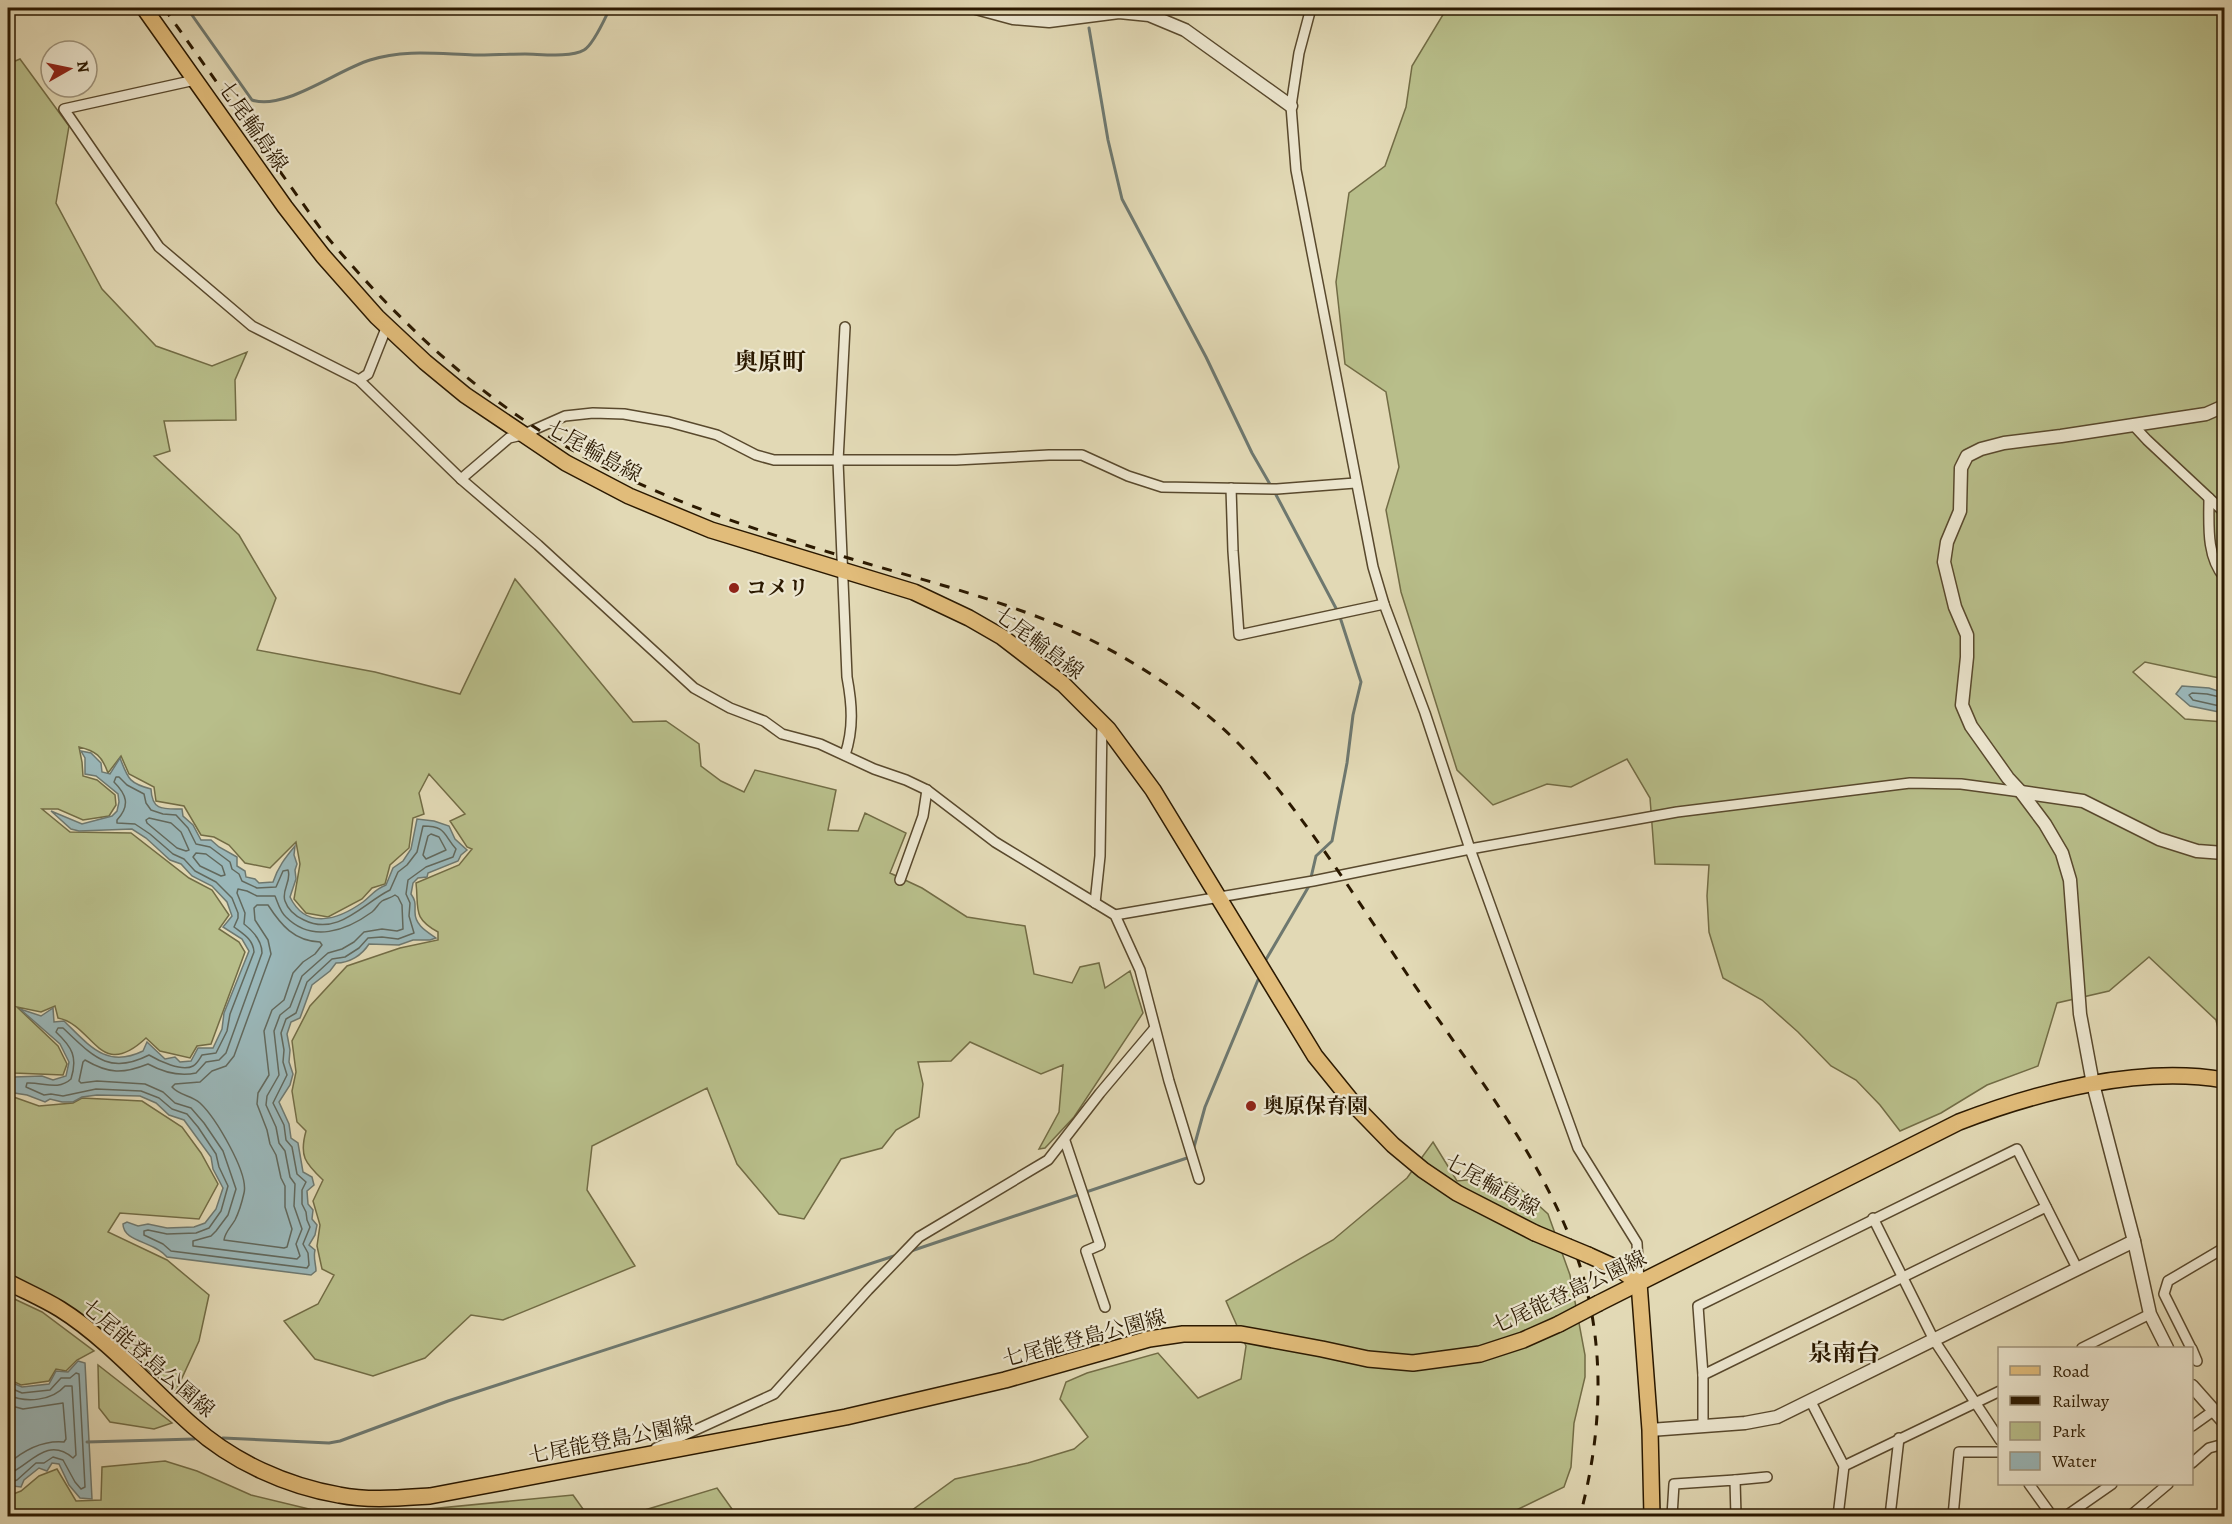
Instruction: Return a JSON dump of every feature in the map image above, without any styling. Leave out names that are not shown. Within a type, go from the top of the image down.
[{"type":"main road","name":"七尾輪島線","points":[[144,8],[310,240],[387,326],[425,362],[465,395],[522,435],[594,479],[676,517],[711,530],[914,592],[1002,637],[1063,684],[1092,710],[1122,747],[1153,790],[1314,1056],[1358,1109],[1393,1145],[1423,1170],[1457,1193],[1535,1233],[1625,1272],[1639,1282]]},
{"type":"main road","name":"七尾能登島公園線","points":[[8,1282],[60,1309],[84,1327],[195,1428],[239,1460],[286,1481],[340,1496],[398,1498],[430,1496],[846,1417],[1005,1380],[1149,1339],[1184,1334],[1242,1335],[1368,1359],[1413,1363],[1465,1357],[1496,1349],[1559,1324],[1959,1122],[2004,1104],[2061,1089],[2164,1075],[2224,1080]]},
{"type":"main road","points":[[1639,1282],[1650,1430],[1652,1516]]},
{"type":"street","points":[[976,8],[1025,19],[1049,21],[1119,12],[1149,15],[1185,30],[1291,106]]},
{"type":"street","points":[[1311,8],[1299,53],[1291,106],[1296,170],[1373,567],[1470,849],[1578,1148],[1637,1243],[1639,1282]]},
{"type":"street","points":[[195,80],[64,109],[159,247],[252,327],[359,380],[461,480],[538,545],[694,688],[730,708],[764,721],[782,734],[820,744],[927,790],[995,842],[1115,915],[1140,970],[1154,1029],[1199,1179]]},
{"type":"street","points":[[359,380],[368,374],[387,326]]},
{"type":"street","points":[[844,327],[838,461],[847,677],[853,709],[845,755]]},
{"type":"street","points":[[2166,1347],[2150,1314],[2134,1241],[2093,1084],[2080,1014],[2070,880],[2062,853],[2045,824],[2008,778],[1971,726],[1962,705],[1968,657],[1967,635],[1955,607],[1944,562],[1947,542],[1960,511],[1960,468],[1967,456],[1981,449],[2004,443],[2206,414],[2224,406]]},
{"type":"street","points":[[461,480],[509,438],[522,435],[565,416],[593,413],[624,414],[669,422],[717,435],[756,455],[774,459],[956,460],[1082,455],[1128,476],[1162,487],[1277,489],[1355,483]]},
{"type":"street","points":[[2134,426],[2224,512]]},
{"type":"street","points":[[1231,488],[1239,635],[1384,604]]},
{"type":"street","points":[[2209,498],[2209,534],[2212,552],[2214,561],[2224,577]]},
{"type":"street","points":[[1095,903],[1100,856],[1102,723]]},
{"type":"street","points":[[1115,915],[1310,882],[1470,849],[1677,812],[1910,783],[1961,784],[2083,801],[2159,839],[2197,851],[2224,854]]},
{"type":"street","points":[[900,880],[922,816],[927,790]]},
{"type":"street","points":[[638,1456],[774,1394],[919,1237],[1048,1160],[1154,1029]]},
{"type":"street","points":[[1065,1141],[1100,1245],[1086,1251],[1105,1307]]},
{"type":"street","points":[[1703,1426],[1703,1375],[1698,1306],[2017,1149],[2077,1268]]},
{"type":"street","points":[[1703,1375],[2046,1207]]},
{"type":"street","points":[[1874,1218],[1934,1340],[1998,1437]]},
{"type":"street","points":[[1650,1430],[1745,1424],[1777,1417],[2134,1241]]},
{"type":"street","points":[[2190,1347],[2164,1294],[2168,1281],[2224,1248]]},
{"type":"street","points":[[2084,1347],[2150,1314]]},
{"type":"street","points":[[2193,1352],[2198,1361]]},
{"type":"street","points":[[2193,1387],[2224,1422]]},
{"type":"street","points":[[1844,1466],[1998,1392]]},
{"type":"street","points":[[1810,1400],[1844,1466],[1838,1516]]},
{"type":"street","points":[[2193,1425],[2213,1411]]},
{"type":"street","points":[[1890,1516],[1899,1438]]},
{"type":"street","points":[[2193,1462],[2209,1448],[2224,1444]]},
{"type":"street","points":[[1953,1516],[1959,1452],[1998,1452]]},
{"type":"street","points":[[1672,1516],[1674,1484],[1767,1477]]},
{"type":"street","points":[[1735,1480],[1736,1516]]},
{"type":"street","points":[[2030,1485],[2052,1516]]},
{"type":"street","points":[[2066,1516],[2111,1485]]},
{"type":"street","points":[[2131,1516],[2167,1485]]},
{"type":"green space","points":[[1447,8],[2224,8],[2224,679],[2145,662],[2133,672],[2185,719],[2224,722],[2224,1053],[2216,1020],[2149,957],[2109,991],[2057,1003],[2038,1066],[1987,1085],[1941,1113],[1900,1131],[1880,1105],[1856,1080],[1831,1066],[1762,1000],[1723,978],[1709,932],[1707,896],[1709,865],[1655,864],[1650,798],[1627,759],[1571,787],[1547,784],[1493,805],[1457,770],[1401,592],[1386,510],[1399,467],[1386,392],[1345,364],[1336,282],[1349,193],[1385,166],[1406,107],[1412,66]]},
{"type":"green space","points":[[20,59],[39,85],[39,99],[49,99],[69,126],[56,203],[102,289],[156,346],[212,366],[247,352],[235,380],[236,420],[164,421],[170,451],[154,456],[239,535],[276,598],[257,650],[375,672],[460,694],[515,579],[633,722],[666,721],[699,744],[701,766],[721,781],[744,792],[755,770],[836,790],[828,830],[858,831],[865,813],[906,833],[890,873],[922,888],[967,917],[1025,926],[1034,974],[1072,983],[1080,967],[1099,963],[1105,988],[1130,971],[1143,1013],[1074,1117],[1045,1148],[1039,1149],[1059,1112],[1063,1065],[1041,1074],[970,1042],[951,1061],[918,1062],[923,1084],[919,1117],[896,1130],[882,1148],[841,1159],[804,1219],[779,1214],[737,1164],[707,1088],[592,1146],[587,1190],[635,1266],[503,1320],[471,1315],[425,1358],[373,1376],[315,1359],[284,1321],[318,1304],[334,1275],[322,1269],[317,1246],[320,1225],[313,1201],[323,1180],[305,1158],[303,1147],[306,1131],[297,1122],[292,1091],[296,1072],[292,1041],[310,1006],[347,966],[400,948],[438,940],[438,932],[424,922],[418,912],[416,883],[459,865],[472,849],[467,847],[450,821],[465,814],[429,774],[419,793],[424,814],[413,818],[409,848],[390,865],[385,884],[372,888],[362,899],[328,917],[306,913],[294,899],[300,864],[296,842],[270,868],[245,863],[229,845],[214,837],[201,835],[184,806],[156,801],[154,787],[129,774],[121,756],[108,773],[98,755],[79,747],[83,776],[97,780],[115,795],[116,805],[109,816],[83,820],[58,809],[42,809],[70,832],[131,833],[189,878],[212,890],[229,915],[219,929],[239,942],[245,952],[211,1044],[197,1046],[190,1058],[160,1051],[146,1038],[130,1050],[117,1054],[107,1053],[80,1030],[58,1018],[55,1006],[41,1012],[17,1007],[58,1046],[67,1064],[63,1075],[14,1073],[8,1070],[8,64]]},
{"type":"green space","points":[[8,1095],[39,1106],[73,1103],[82,1098],[142,1101],[182,1127],[201,1153],[218,1184],[199,1219],[120,1213],[108,1232],[167,1260],[209,1295],[199,1341],[176,1391],[49,1295],[8,1274]]},
{"type":"green space","points":[[1433,1142],[1457,1181],[1487,1178],[1515,1184],[1548,1214],[1570,1275],[1585,1355],[1585,1377],[1574,1423],[1571,1467],[1564,1487],[1504,1516],[904,1516],[955,1479],[1028,1463],[1074,1449],[1088,1437],[1060,1399],[1066,1382],[1087,1373],[1158,1353],[1198,1398],[1241,1379],[1246,1346],[1226,1301],[1333,1240],[1407,1178]]},
{"type":"green space","points":[[8,1296],[42,1312],[94,1351],[77,1360],[66,1371],[56,1369],[49,1381],[21,1385],[8,1379]]},
{"type":"green space","points":[[98,1365],[172,1423],[154,1429],[110,1422],[99,1408]]},
{"type":"green space","points":[[165,1461],[197,1471],[251,1495],[338,1516],[8,1516],[8,1496],[21,1491],[39,1476],[57,1469],[76,1501],[101,1500],[102,1467]]},
{"type":"green space","points":[[717,1488],[737,1516],[633,1516],[635,1513]]},
{"type":"green space","points":[[573,1495],[588,1516],[357,1516]]},
{"type":"water","points":[[2182,686],[2209,688],[2224,693],[2224,713],[2190,706],[2176,694]]},
{"type":"water","points":[[81,751],[91,753],[101,763],[102,772],[110,774],[120,758],[133,782],[151,789],[156,805],[182,809],[183,816],[193,825],[201,840],[211,840],[237,857],[237,866],[245,871],[246,877],[255,879],[259,883],[273,882],[282,863],[295,846],[296,879],[290,897],[305,914],[314,918],[323,919],[343,913],[386,885],[393,868],[403,861],[411,849],[417,819],[449,826],[455,839],[467,850],[458,861],[428,873],[427,877],[418,878],[413,883],[411,894],[415,917],[422,927],[436,938],[413,940],[399,945],[369,944],[355,958],[336,963],[330,971],[312,985],[300,1018],[291,1022],[287,1034],[290,1050],[289,1062],[293,1074],[290,1085],[279,1102],[289,1124],[291,1138],[298,1143],[303,1172],[312,1177],[314,1185],[307,1191],[308,1204],[313,1210],[312,1219],[317,1225],[315,1235],[309,1245],[315,1250],[316,1271],[311,1275],[167,1257],[155,1248],[133,1238],[124,1230],[123,1224],[127,1222],[138,1226],[148,1224],[167,1228],[194,1227],[205,1223],[216,1209],[223,1188],[213,1169],[211,1157],[184,1120],[169,1115],[156,1103],[140,1096],[97,1095],[82,1097],[73,1102],[50,1099],[45,1102],[27,1095],[8,1092],[8,1074],[14,1077],[42,1076],[53,1080],[66,1076],[69,1062],[60,1044],[20,1009],[41,1016],[53,1008],[54,1022],[64,1021],[90,1046],[108,1056],[130,1056],[143,1051],[147,1042],[165,1059],[175,1057],[180,1062],[191,1061],[198,1048],[213,1048],[222,1029],[224,1013],[249,951],[242,939],[223,927],[232,916],[227,902],[212,886],[192,876],[181,864],[170,860],[146,838],[132,829],[79,831],[71,829],[51,811],[82,824],[112,816],[117,811],[118,794],[96,776],[85,774],[85,758]]},
{"type":"water","points":[[78,1361],[85,1363],[92,1499],[80,1498],[69,1485],[59,1464],[52,1463],[47,1471],[39,1468],[24,1480],[21,1487],[13,1486],[8,1491],[8,1381],[22,1387],[49,1384],[56,1371],[68,1372]]},
{"type":"waterway","points":[[187,8],[252,100],[265,102],[295,95],[357,65],[396,54],[571,54],[588,47],[610,8]]},
{"type":"waterway","points":[[1089,28],[1108,140],[1122,199],[1271,486]]},
{"type":"waterway","points":[[1264,963],[1309,886],[1316,856],[1332,841],[1347,763],[1353,715],[1361,682],[1339,614],[1274,491]]},
{"type":"waterway","points":[[1194,1147],[1205,1107],[1258,980]]},
{"type":"waterway","points":[[911,1251],[1187,1158]]},
{"type":"waterway","points":[[223,1438],[329,1443],[340,1441],[448,1401],[894,1256]]},
{"type":"waterway","points":[[87,1442],[194,1439]]},
{"type":"railway","points":[[164,8],[323,232],[350,264],[407,324],[502,405],[572,450],[671,498],[810,546],[986,599],[1089,639],[1156,677],[1207,714],[1238,743],[1274,784],[1315,838],[1483,1083],[1528,1154],[1566,1228],[1588,1297],[1597,1360],[1597,1422],[1580,1516]]},
{"type":"place","name":"コメリ","points":[[734,588]]},
{"type":"place","name":"奥原保育園","points":[[1251,1106]]},
{"type":"district","name":"奥原町","points":[[770,362]]},
{"type":"district","name":"泉南台","points":[[1844,1353]]}]
